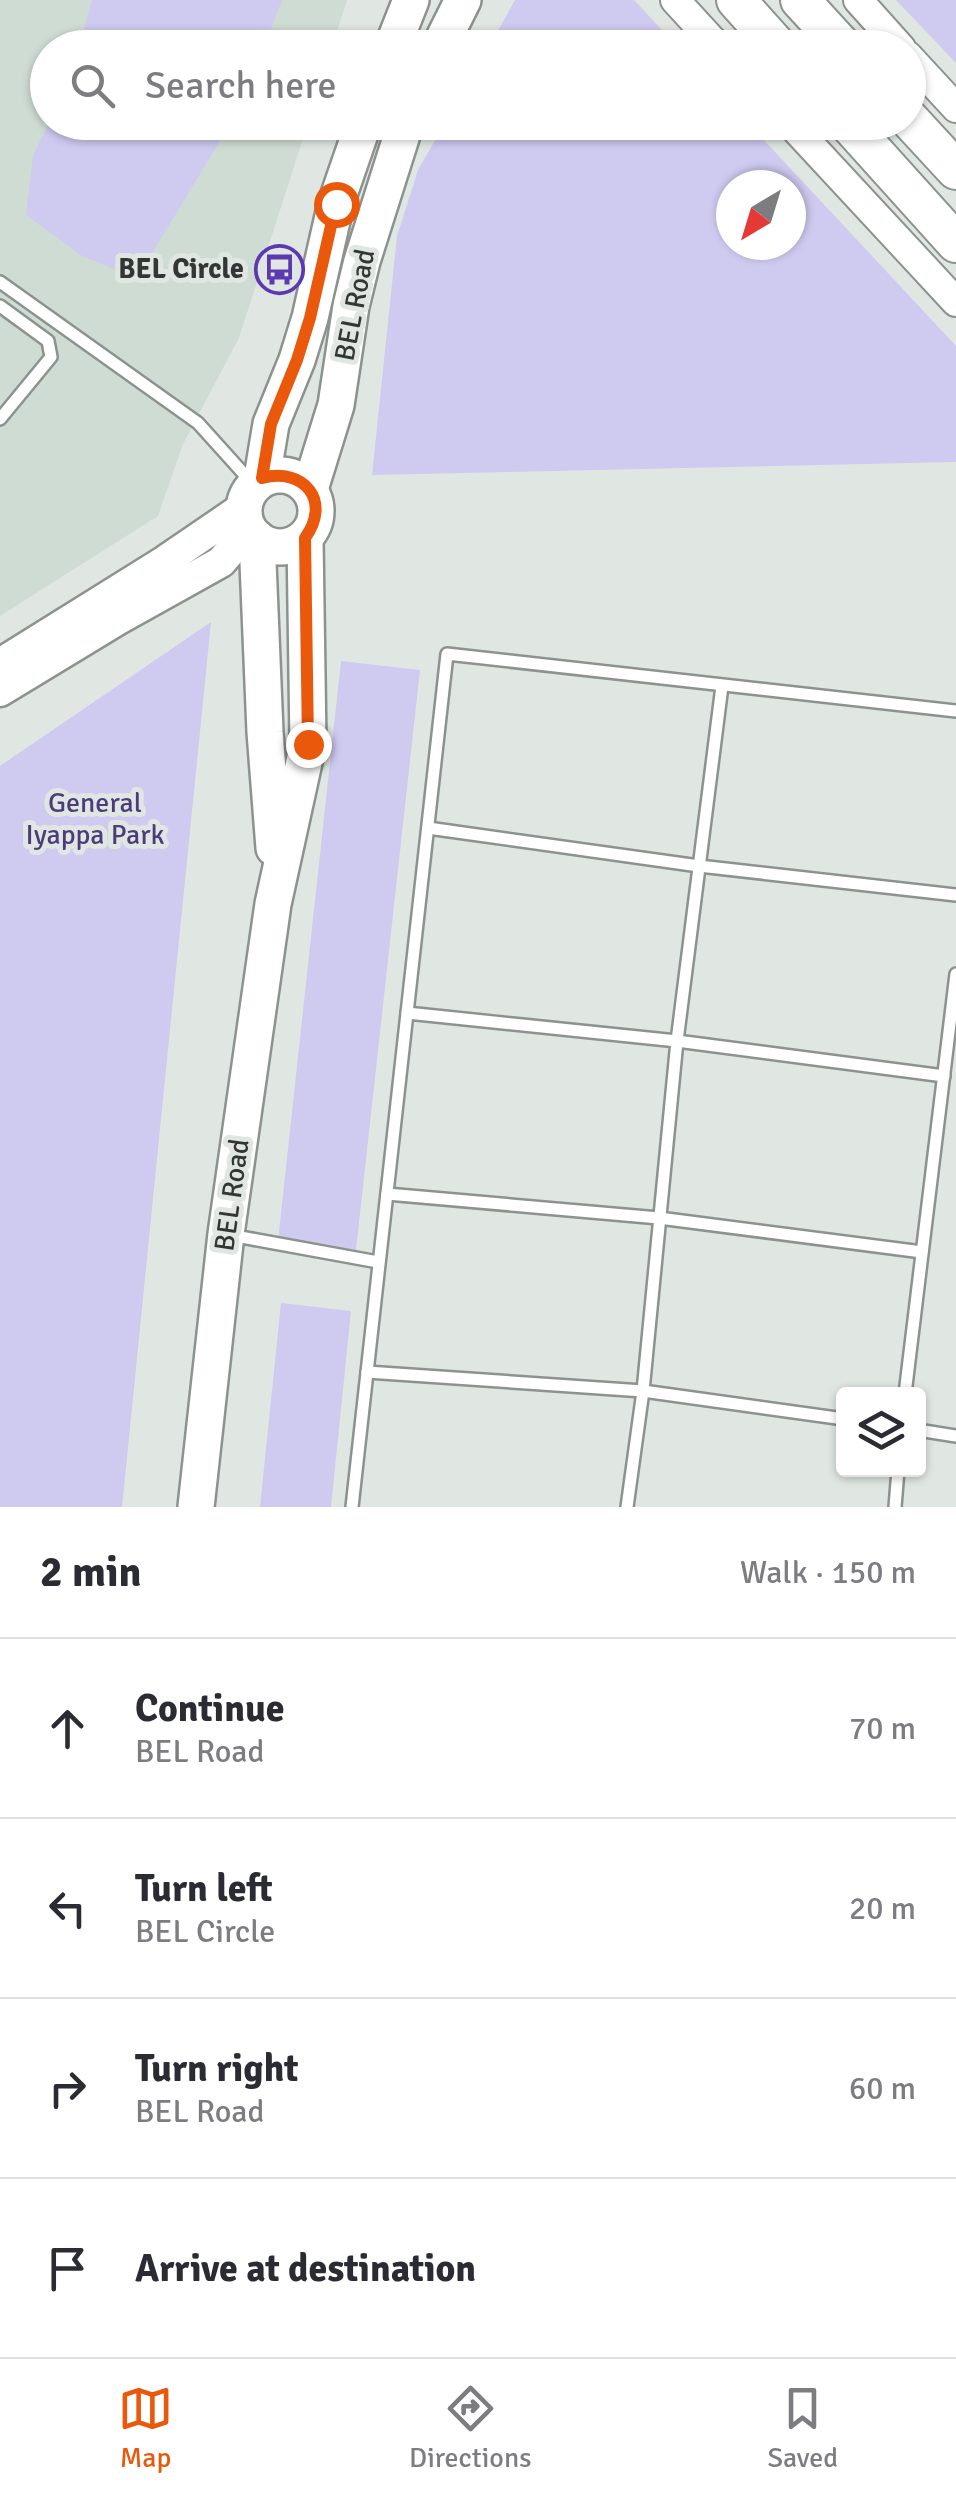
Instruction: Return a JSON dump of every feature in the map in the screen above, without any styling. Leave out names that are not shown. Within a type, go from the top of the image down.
[{"type":"highway","points":[[736,0],[763,30]]},
{"type":"highway","points":[[800,0],[828,30]]},
{"type":"highway","points":[[926,138],[956,170]]},
{"type":"highway","points":[[862,140],[956,243]]},
{"type":"main road","points":[[400,30],[412,0]]},
{"type":"main road","points":[[449,30],[464,0]]},
{"type":"main road","name":"BEL Road","points":[[276,884],[253,507],[271,424],[310,318],[336,204],[358,140]]},
{"type":"main road","name":"BEL Road","points":[[310,489],[336,405],[362,260],[400,140]]},
{"type":"main road","points":[[0,664],[253,507],[286,475],[310,489],[317,514],[305,538],[290,546],[273,546],[253,507]]},
{"type":"main road","points":[[0,691],[221,562],[253,507]]},
{"type":"main road","name":"BEL Road","points":[[196,1507],[226,1234],[276,884],[308,744],[305,538]]},
{"type":"street","points":[[675,0],[703,30]]},
{"type":"street","points":[[858,0],[885,30]]},
{"type":"street","points":[[926,76],[956,108]]},
{"type":"street","points":[[806,140],[956,302]]},
{"type":"lane","points":[[0,282],[198,423],[253,507]]},
{"type":"lane","points":[[0,306],[48,341],[51,357],[0,419]]},
{"type":"lane","points":[[352,1507],[447,654],[956,712]]},
{"type":"lane","points":[[627,1507],[644,1390],[677,1040],[722,686]]},
{"type":"lane","points":[[428,828],[700,866],[956,895]]},
{"type":"lane","points":[[906,1387],[956,974]]},
{"type":"lane","points":[[407,1014],[677,1040],[944,1076]]},
{"type":"lane","points":[[387,1194],[659,1218],[922,1252]]},
{"type":"lane","points":[[226,1234],[378,1262]]},
{"type":"lane","points":[[367,1372],[644,1390],[836,1417]]},
{"type":"lane","points":[[926,1431],[956,1436]]},
{"type":"lane","points":[[894,1507],[897,1477]]},
{"type":"shaded area","points":[[0,0],[347,0],[337,30],[30,30],[30,140],[303,140],[239,338],[183,444],[158,516],[0,616]]},
{"type":"green space","points":[[92,0],[282,0],[271,30],[84,30]]},
{"type":"green space","points":[[515,0],[634,0],[662,30],[498,30]]},
{"type":"green space","points":[[896,0],[956,0],[956,63],[926,30]]},
{"type":"green space","points":[[40,140],[221,140],[137,278],[82,256],[26,215],[33,155]]},
{"type":"green space","points":[[435,140],[764,140],[792,170],[716,170],[716,260],[806,260],[806,185],[956,346],[956,462],[372,475],[397,236],[418,170]]},
{"type":"green space","name":"General Iyappa Park","points":[[211,622],[122,1507],[0,1507],[0,766]]},
{"type":"green space","points":[[341,661],[420,670],[356,1250],[278,1241]]},
{"type":"green space","points":[[281,1303],[351,1311],[331,1507],[260,1507]]},
{"type":"place","name":"BEL Circle","points":[[279,269]]},
{"type":"route","points":[[308,744],[305,538],[317,514],[315,502],[310,489],[299,480],[286,475],[262,478],[271,424],[310,318],[336,204]]}]
